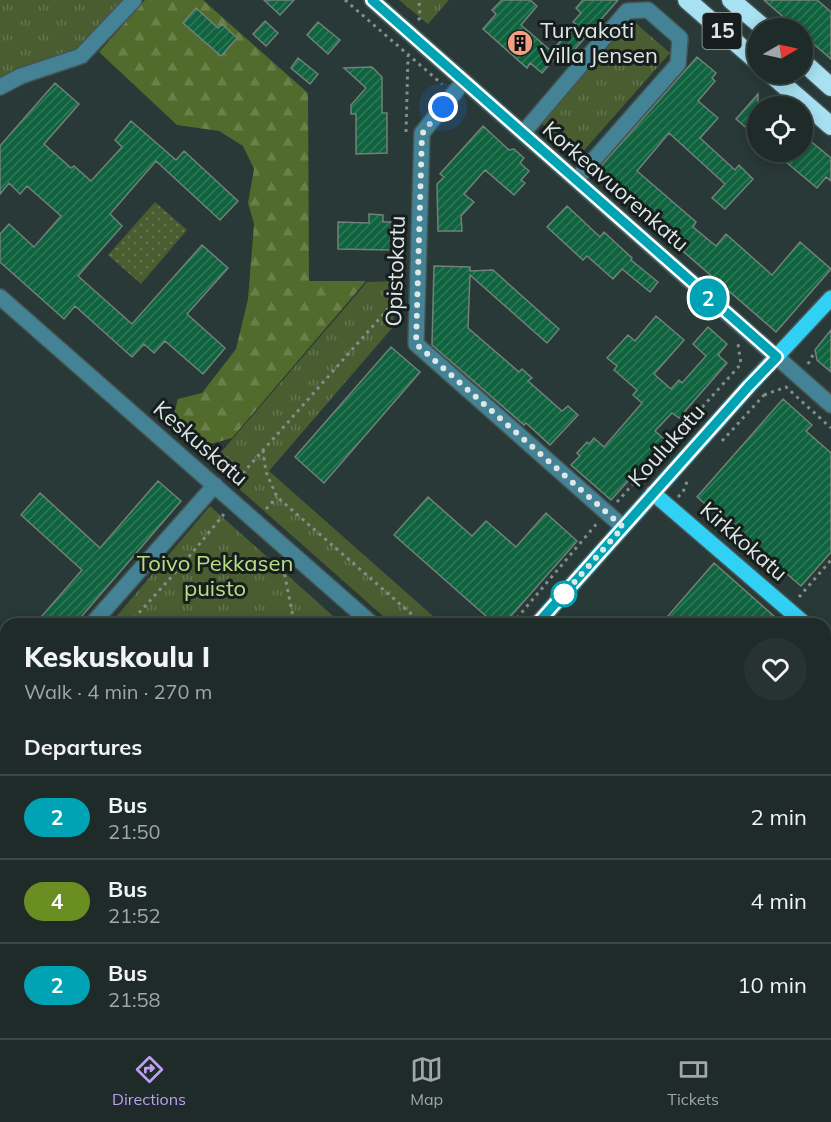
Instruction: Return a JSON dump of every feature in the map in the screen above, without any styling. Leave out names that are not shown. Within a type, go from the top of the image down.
[{"type":"highway","name":"15","points":[[687,0],[747,52]]},
{"type":"highway","name":"15","points":[[731,0],[752,18]]},
{"type":"highway","points":[[813,71],[831,87]]},
{"type":"highway","points":[[783,84],[831,126]]},
{"type":"main road","name":"Koulukatu","points":[[542,618],[831,298]]},
{"type":"main road","name":"Kirkkokatu","points":[[653,493],[798,618]]},
{"type":"street","points":[[0,87],[21,76],[81,56],[134,0]]},
{"type":"street","name":"Korkeavuorenkatu","points":[[372,0],[831,405]]},
{"type":"street","points":[[523,134],[627,10],[648,10],[680,38],[678,64],[576,180]]},
{"type":"street","name":"Opistokatu","points":[[464,81],[422,134],[416,344],[623,527]]},
{"type":"street","name":"Keskuskatu","points":[[2,302],[365,618]]},
{"type":"street","points":[[97,618],[214,485]]},
{"type":"path","points":[[417,22],[420,18],[419,0]]},
{"type":"path","points":[[406,132],[408,56]]},
{"type":"path","points":[[402,303],[403,281]]},
{"type":"path","points":[[235,482],[403,292]]},
{"type":"path","points":[[517,618],[607,512],[732,374]]},
{"type":"path","points":[[764,395],[786,387],[831,428]]},
{"type":"path","points":[[263,450],[266,472],[277,497],[416,618]]},
{"type":"path","points":[[266,509],[277,497]]},
{"type":"path","points":[[134,618],[234,502]]},
{"type":"path","points":[[281,560],[292,618]]},
{"type":"path","points":[[799,597],[831,560]]},
{"type":"green space","points":[[0,0],[134,0],[81,56],[0,87]]},
{"type":"green space","points":[[145,0],[203,0],[308,93],[309,281],[366,281],[232,438],[207,445],[172,419],[178,399],[202,393],[236,349],[248,299],[254,224],[248,203],[254,169],[243,146],[219,131],[177,125],[99,52]]},
{"type":"green space","points":[[399,0],[449,0],[428,24]]},
{"type":"green space","points":[[632,20],[670,53],[579,156],[541,123]]},
{"type":"green space","points":[[155,202],[187,230],[141,284],[108,255]]},
{"type":"green space","points":[[395,281],[393,327],[269,471],[435,618],[385,618],[211,464],[367,282]]},
{"type":"green space","name":"Toivo Pekkasen puisto","points":[[210,506],[335,618],[115,618]]},
{"type":"building","points":[[264,0],[294,0],[280,15]]},
{"type":"building","name":"Turvakoti Villa Jensen","points":[[502,0],[530,0],[537,6],[521,25],[557,56],[542,73],[530,63],[527,68],[483,29],[496,14],[492,10]]},
{"type":"building","points":[[583,0],[618,0],[569,56],[557,45],[576,24],[573,22],[581,13],[576,8]]},
{"type":"building","points":[[764,0],[817,0],[831,12],[831,59],[813,43],[813,18],[785,18]]},
{"type":"building","points":[[196,8],[218,28],[222,24],[237,38],[221,56],[183,23]]},
{"type":"building","points":[[265,21],[278,33],[266,46],[253,34]]},
{"type":"building","points":[[318,22],[340,40],[328,54],[307,35]]},
{"type":"building","points":[[697,57],[716,73],[712,78],[715,81],[698,101],[718,118],[700,138],[735,170],[739,165],[753,179],[725,209],[712,198],[725,184],[669,133],[637,171],[696,222],[693,227],[716,246],[726,234],[772,275],[800,242],[831,269],[776,332],[594,174]]},
{"type":"building","points":[[298,58],[318,74],[310,84],[291,68]]},
{"type":"building","points":[[372,67],[382,77],[382,113],[387,113],[387,153],[356,154],[356,114],[351,114],[351,105],[366,88],[344,68]]},
{"type":"building","points":[[55,83],[79,104],[44,144],[71,168],[74,166],[91,181],[122,147],[115,140],[131,121],[176,160],[184,151],[238,201],[220,220],[156,161],[110,214],[122,226],[78,276],[132,324],[202,245],[228,268],[187,314],[225,348],[203,374],[165,341],[154,353],[144,344],[132,357],[75,306],[64,319],[0,262],[0,234],[9,224],[34,247],[61,216],[27,186],[20,194],[9,183],[0,194],[0,146]]},
{"type":"building","points":[[747,106],[747,128],[736,119]]},
{"type":"building","points":[[483,126],[509,150],[514,149],[524,158],[520,163],[529,171],[521,180],[525,183],[514,195],[485,170],[464,194],[474,202],[461,216],[462,231],[438,231],[437,184],[444,177],[440,174]]},
{"type":"building","points":[[813,143],[831,158],[831,181],[826,177],[817,188],[786,162],[813,162]]},
{"type":"building","points":[[567,206],[600,237],[604,232],[632,258],[631,260],[658,282],[650,292],[622,269],[613,279],[587,256],[583,260],[547,227]]},
{"type":"building","points":[[369,214],[383,215],[383,222],[391,222],[391,250],[338,249],[338,222],[369,223]]},
{"type":"building","points":[[434,266],[470,267],[470,271],[493,270],[559,329],[547,343],[470,275],[468,328],[519,372],[522,369],[532,378],[528,381],[562,411],[568,406],[578,415],[550,445],[432,345]]},
{"type":"building","points":[[656,316],[684,340],[654,374],[671,389],[679,380],[682,383],[706,356],[693,344],[708,327],[727,344],[718,355],[727,363],[679,418],[672,413],[655,431],[665,440],[611,500],[571,465],[580,456],[577,453],[594,438],[604,447],[642,403],[633,395],[637,390],[614,370],[617,366],[607,358],[628,335],[635,341]]},
{"type":"building","points":[[831,330],[831,372],[817,360],[815,350]]},
{"type":"building","points":[[391,347],[420,372],[324,483],[295,457]]},
{"type":"building","points":[[783,399],[812,425],[806,431],[831,453],[831,552],[801,586],[697,497]]},
{"type":"building","points":[[158,481],[181,501],[80,618],[40,618],[82,570],[21,515],[40,493],[100,548]]},
{"type":"building","points":[[428,497],[472,536],[486,521],[516,547],[546,513],[577,541],[509,618],[488,618],[394,535]]},
{"type":"building","points":[[714,563],[776,618],[666,618]]},
{"type":"bus line","name":"2","points":[[372,0],[777,357],[542,618]]},
{"type":"place","name":"Turvakoti Villa Jensen","points":[[520,43]]},
{"type":"route","points":[[443,107],[422,134],[416,344],[623,527],[564,594]]}]
